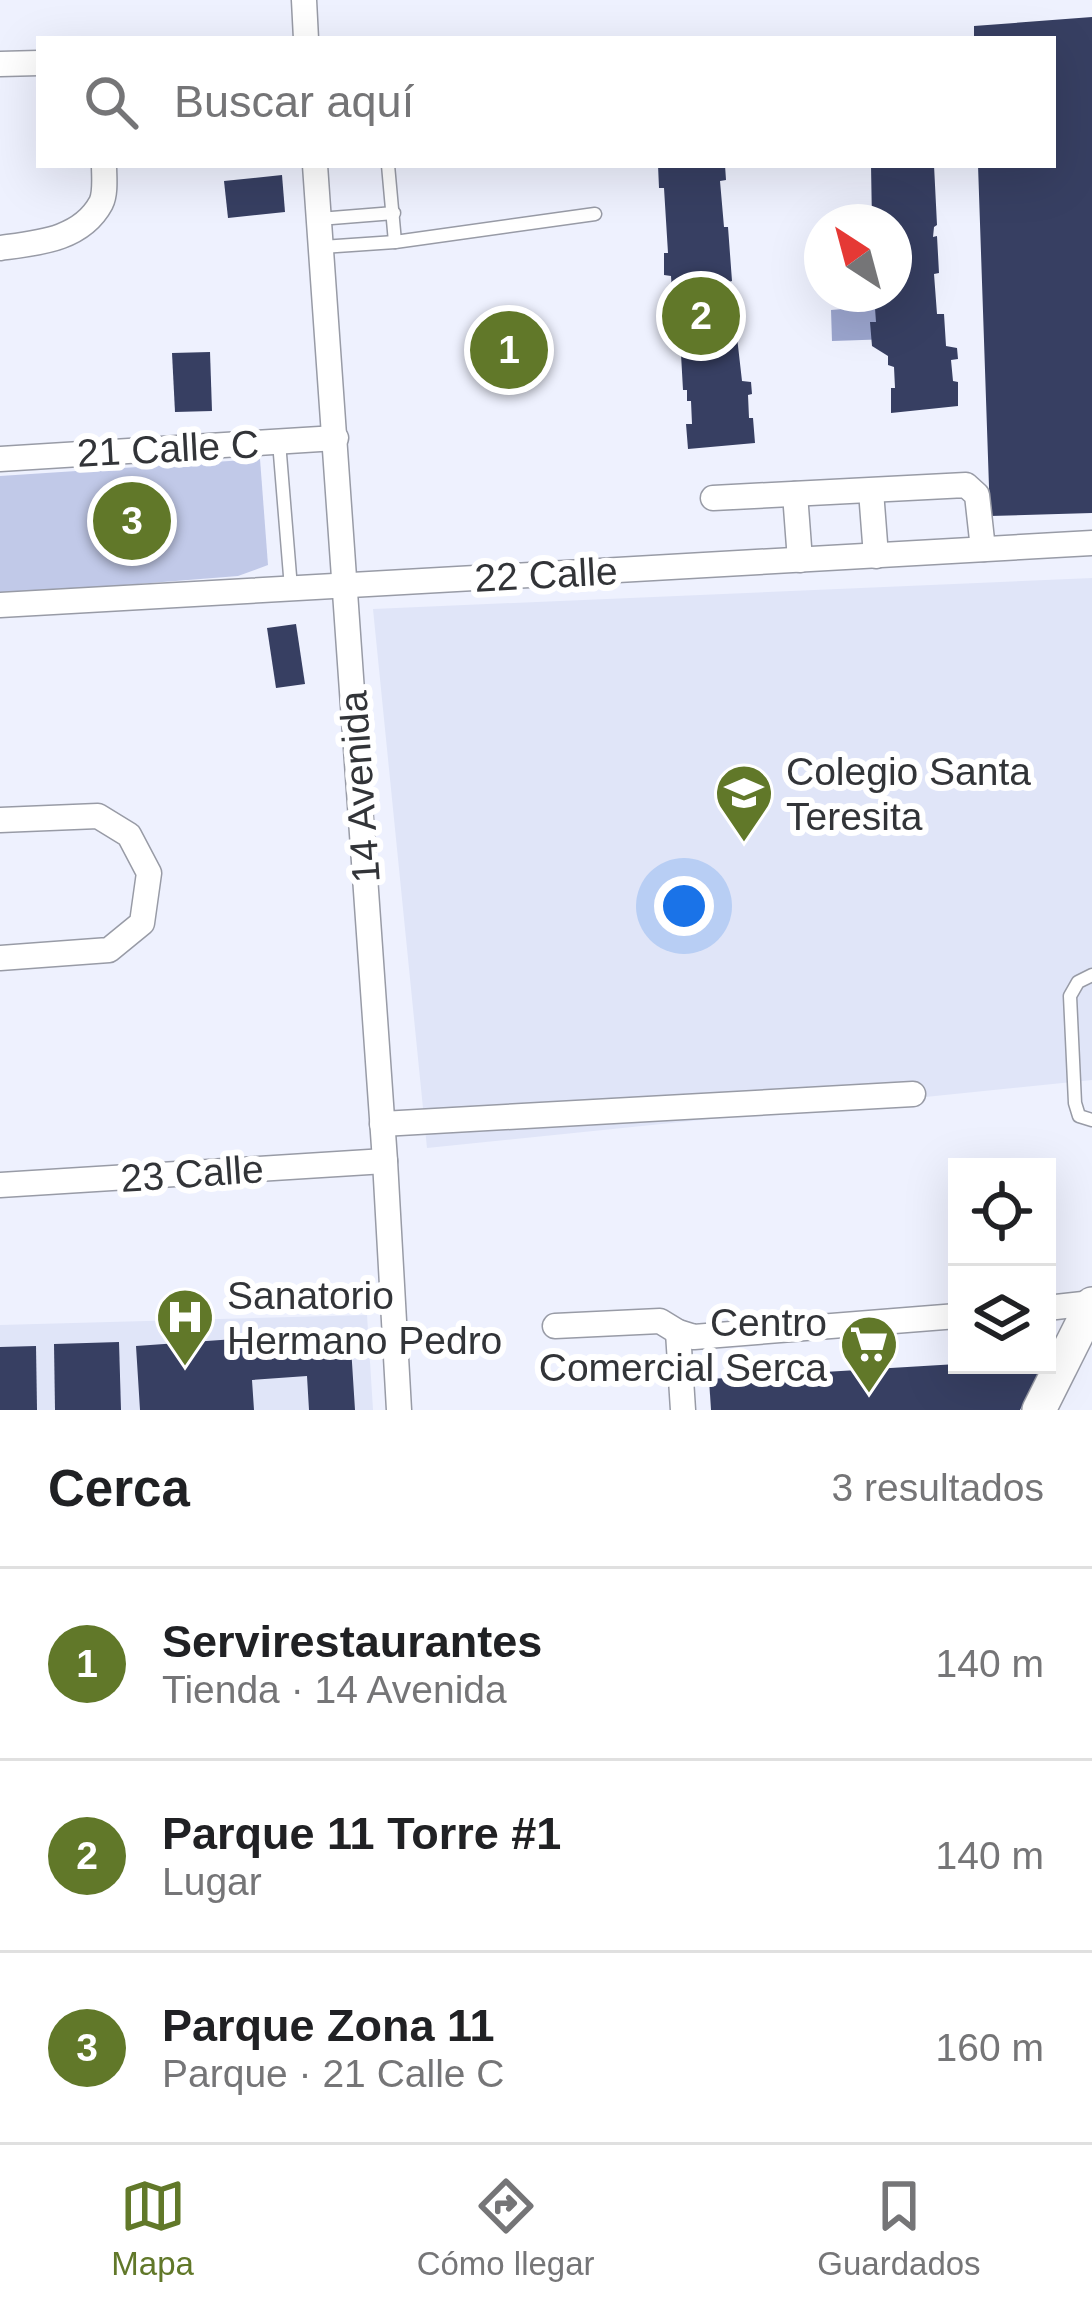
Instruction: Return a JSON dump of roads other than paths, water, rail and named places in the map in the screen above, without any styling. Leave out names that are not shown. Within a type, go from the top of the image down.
[{"type":"main road","points":[[1039,1410],[1092,1304]]},
{"type":"street","points":[[304,0],[307,36]]},
{"type":"street","points":[[0,64],[36,63]]},
{"type":"street","points":[[0,248],[46,242],[80,228],[103,200],[104,168]]},
{"type":"street","name":"14 Avenida","points":[[315,168],[399,1410]]},
{"type":"street","name":"21 Calle C","points":[[0,459],[336,438]]},
{"type":"street","points":[[713,498],[966,485],[977,495],[983,549]]},
{"type":"street","points":[[871,491],[876,556]]},
{"type":"street","points":[[795,494],[800,560]]},
{"type":"street","name":"22 Calle","points":[[0,605],[1092,543]]},
{"type":"street","points":[[0,820],[98,816],[129,835],[149,873],[142,922],[109,950],[0,958]]},
{"type":"street","points":[[382,1124],[913,1094]]},
{"type":"street","name":"23 Calle","points":[[0,1185],[385,1161]]},
{"type":"street","points":[[1056,1307],[1092,1304]]},
{"type":"street","points":[[555,1326],[660,1321],[694,1337],[948,1317]]},
{"type":"street","points":[[678,1332],[683,1410]]},
{"type":"lane","points":[[388,168],[395,242]]},
{"type":"lane","points":[[319,219],[394,213]]},
{"type":"lane","points":[[322,247],[395,242],[595,214]]},
{"type":"lane","points":[[279,442],[291,588]]},
{"type":"lane","points":[[1092,975],[1078,982],[1070,996],[1075,1103],[1079,1116],[1092,1120]]},
{"type":"place","name":"Parque 11 Torre #1","points":[[701,316]]},
{"type":"place","name":"Servirestaurantes","points":[[509,350]]},
{"type":"place","name":"Parque Zona 11","points":[[132,521]]},
{"type":"place","name":"Colegio Santa Teresita","points":[[744,844]]},
{"type":"place","name":"Sanatorio Hermano Pedro","points":[[185,1368]]},
{"type":"place","name":"Centro Comercial Serca","points":[[869,1395]]}]
